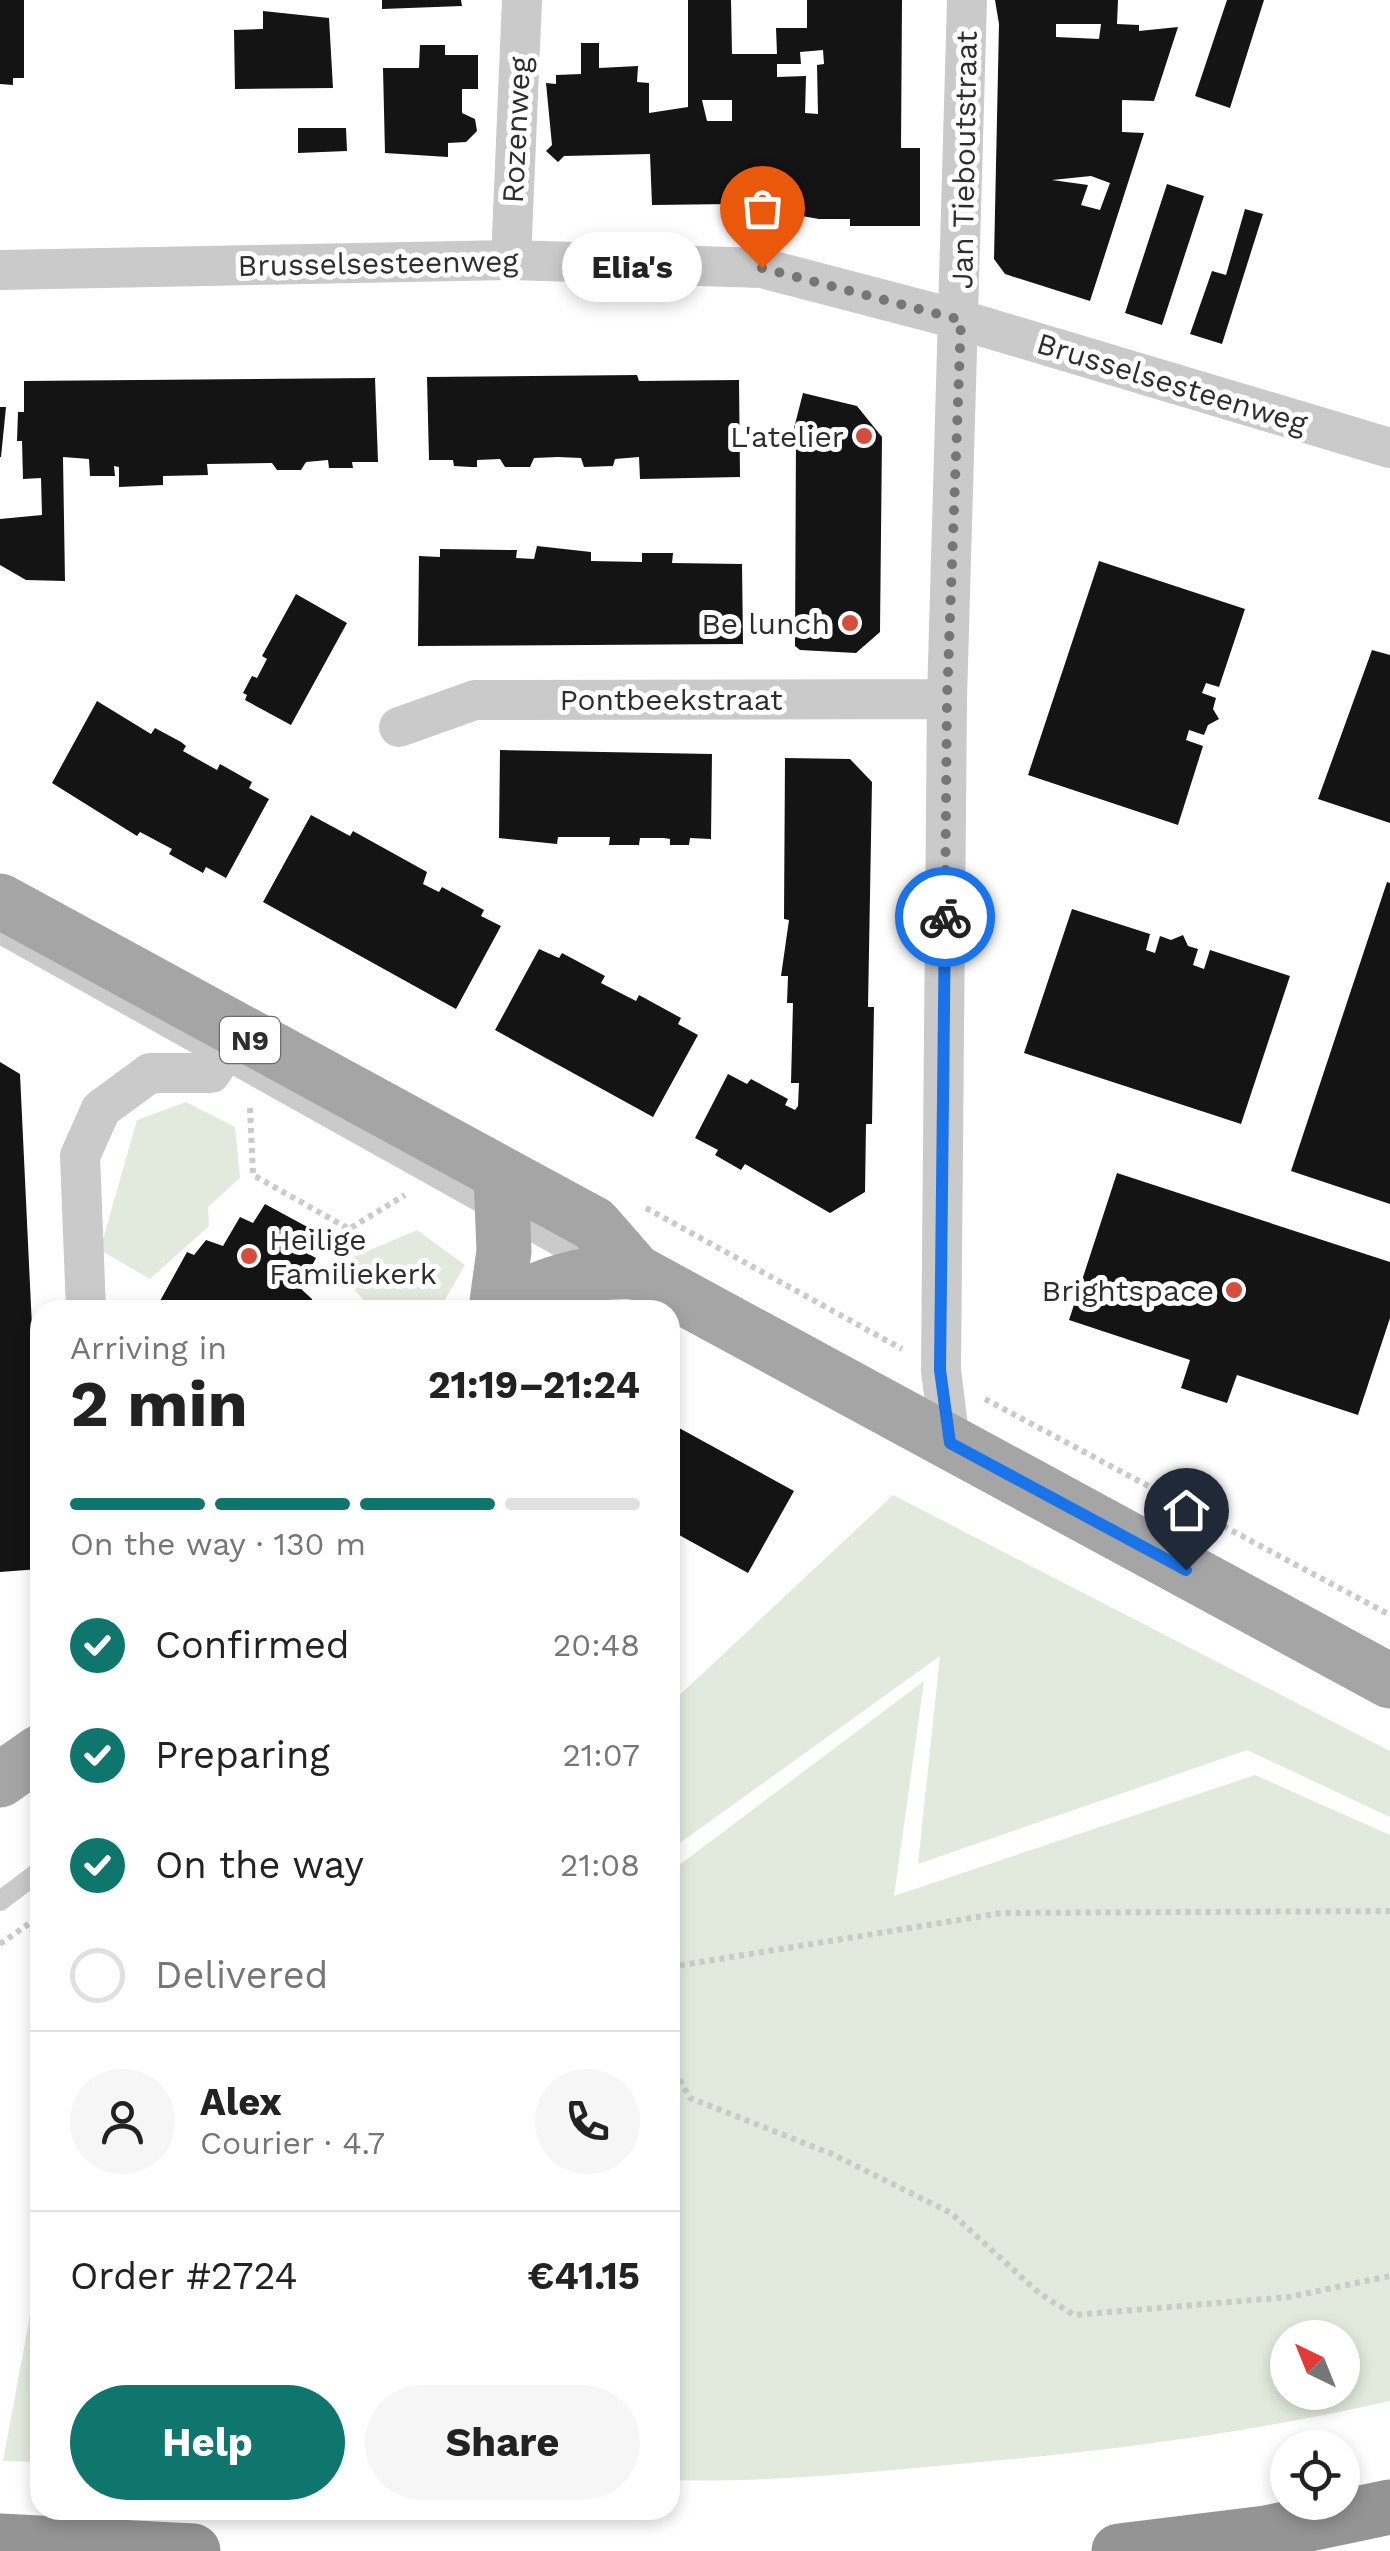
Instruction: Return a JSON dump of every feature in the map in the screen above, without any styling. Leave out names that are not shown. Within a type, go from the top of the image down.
[{"type":"highway","points":[[1118,2551],[1266,2533],[1390,2507]]},
{"type":"highway","points":[[0,2541],[193,2551]]},
{"type":"main road","name":"N9","points":[[0,902],[243,1066],[503,1196],[594,1224],[619,1271],[675,1300]]},
{"type":"main road","points":[[497,1300],[503,1196]]},
{"type":"main road","points":[[518,1300],[561,1281],[619,1271]]},
{"type":"main road","name":"N9","points":[[680,1303],[950,1443],[1390,1681]]},
{"type":"main road","points":[[0,1780],[30,1759]]},
{"type":"street","name":"Rozenweg","points":[[510,260],[522,0]]},
{"type":"street","name":"Jan Tieboutstraat","points":[[961,320],[966,0]]},
{"type":"street","name":"Brusselsesteenweg","points":[[0,270],[510,260],[762,268],[961,320],[1390,448]]},
{"type":"street","points":[[950,1443],[940,1370],[947,699],[961,320]]},
{"type":"street","name":"Pontbeekstraat","points":[[400,727],[474,700],[947,699]]},
{"type":"street","points":[[86,1300],[80,1156],[101,1109],[150,1073],[211,1074],[243,1066]]},
{"type":"lane","name":"N9","points":[[0,934],[243,1066]]},
{"type":"lane","points":[[0,1901],[30,1878]]},
{"type":"path","points":[[243,1066],[254,1175],[349,1229],[418,1188]]},
{"type":"path","points":[[1006,1412],[1390,1615]]},
{"type":"path","points":[[680,1965],[1002,1913],[1390,1911]]},
{"type":"path","points":[[0,1944],[30,1923]]},
{"type":"path","points":[[680,2080],[690,2098],[832,2154],[951,2213],[1039,2293],[1074,2316],[1289,2297],[1390,2276]]},
{"type":"shaded area","points":[[186,1102],[235,1127],[240,1178],[208,1207],[209,1226],[150,1279],[100,1250],[137,1120]]},
{"type":"shaded area","points":[[417,1230],[465,1265],[445,1300],[363,1300],[335,1265]]},
{"type":"shaded area","points":[[893,1495],[1390,1751],[1390,1817],[1247,1750],[918,1864],[940,1656],[680,1843],[680,1695]]},
{"type":"shaded area","points":[[924,1681],[894,1896],[1255,1775],[1390,1835],[1390,2401],[1360,2407],[1360,2320],[1270,2320],[1270,2410],[1348,2410],[1165,2441],[804,2477],[680,2480],[680,1864]]},
{"type":"shaded area","points":[[30,2316],[30,2462],[3,2461]]},
{"type":"building","points":[[0,0],[24,0],[24,78],[13,78],[13,85],[0,84]]},
{"type":"building","points":[[382,0],[461,0],[462,6],[382,9]]},
{"type":"building","points":[[688,0],[731,0],[732,54],[777,54],[776,28],[807,28],[807,0],[902,0],[901,148],[920,148],[920,226],[850,226],[850,219],[819,219],[734,204],[652,205],[650,154],[564,156],[558,162],[546,151],[552,145],[546,83],[556,84],[556,75],[581,74],[581,43],[599,43],[599,68],[638,66],[637,82],[649,83],[649,113],[688,107]],"holes":[[[823,50],[824,64],[817,65],[818,114],[805,113],[806,76],[777,77],[777,64],[801,64],[800,52]],[[702,100],[732,100],[732,121],[707,121]]]},
{"type":"building","points":[[995,0],[1118,0],[1117,24],[1139,25],[1139,31],[1178,27],[1154,101],[1122,100],[1122,132],[1144,133],[1090,301],[1005,274],[994,259],[999,24]],"holes":[[[1056,24],[1101,24],[1099,39],[1056,37]],[[1091,176],[1110,183],[1100,210],[1081,205],[1088,185],[1052,180]]]},
{"type":"building","points":[[1227,0],[1264,0],[1230,108],[1195,96]]},
{"type":"building","points":[[263,11],[329,18],[333,88],[235,89],[234,30],[263,29]]},
{"type":"building","points":[[420,45],[445,45],[445,55],[478,55],[478,89],[462,89],[462,113],[475,119],[477,131],[466,142],[448,143],[448,157],[385,153],[383,68],[419,68]]},
{"type":"building","points":[[298,128],[346,128],[347,151],[298,153]]},
{"type":"building","points":[[1167,184],[1204,196],[1162,325],[1125,313]]},
{"type":"building","points":[[1245,209],[1263,214],[1222,344],[1190,334],[1212,271],[1226,275]]},
{"type":"building","points":[[637,375],[639,381],[739,380],[740,477],[640,479],[639,457],[615,459],[613,466],[584,467],[581,458],[534,458],[530,467],[505,467],[500,459],[477,460],[477,467],[454,466],[453,460],[429,460],[427,377]]},
{"type":"building","points":[[375,378],[378,462],[352,462],[353,468],[329,468],[328,460],[306,462],[301,470],[277,470],[272,463],[207,464],[208,475],[163,476],[163,485],[119,487],[119,467],[114,466],[115,476],[90,476],[89,459],[63,457],[65,581],[26,580],[0,565],[0,519],[42,515],[41,478],[23,479],[22,441],[17,441],[18,412],[24,412],[24,381]]},
{"type":"building","points":[[803,393],[857,406],[882,437],[880,632],[856,653],[800,650],[795,646],[796,437],[792,436]]},
{"type":"building","points":[[0,407],[6,407],[1,457],[0,457]]},
{"type":"building","points":[[537,546],[591,552],[591,561],[642,562],[642,553],[673,553],[672,563],[742,564],[743,644],[418,646],[419,556],[440,557],[440,549],[517,550],[516,558],[534,559]]},
{"type":"building","points":[[1099,561],[1245,609],[1219,687],[1206,683],[1202,693],[1216,698],[1213,709],[1219,719],[1208,725],[1204,735],[1189,730],[1186,740],[1203,746],[1178,825],[1028,775]]},
{"type":"building","points":[[296,594],[347,623],[291,725],[245,700],[247,695],[243,693],[252,676],[257,678],[267,659],[262,656]]},
{"type":"building","points":[[1372,650],[1390,655],[1390,823],[1318,799]]},
{"type":"building","points":[[97,701],[151,734],[155,728],[181,742],[186,746],[183,751],[217,770],[220,764],[252,782],[249,788],[269,799],[226,878],[206,867],[203,873],[169,854],[172,849],[140,832],[137,836],[52,783]]},
{"type":"building","points":[[500,750],[712,754],[711,839],[690,838],[689,845],[670,845],[670,839],[640,838],[639,845],[609,845],[610,837],[558,837],[557,844],[499,838]]},
{"type":"building","points":[[785,758],[850,759],[872,782],[868,1007],[874,1007],[872,1124],[866,1124],[865,1192],[830,1213],[745,1164],[741,1170],[715,1155],[718,1150],[695,1138],[728,1074],[747,1084],[751,1079],[788,1099],[785,1105],[795,1110],[798,1106],[799,1083],[791,1083],[793,1003],[787,1003],[788,976],[781,976],[789,920],[784,919]]},
{"type":"building","points":[[311,815],[350,836],[353,831],[427,872],[423,884],[439,892],[442,887],[484,910],[481,916],[501,926],[456,1009],[263,902]]},
{"type":"building","points":[[1387,882],[1390,883],[1390,1204],[1291,1171]]},
{"type":"building","points":[[1072,909],[1150,934],[1146,950],[1155,953],[1160,936],[1171,940],[1183,935],[1188,946],[1198,949],[1193,965],[1204,969],[1210,950],[1290,976],[1241,1124],[1024,1053]]},
{"type":"building","points":[[539,949],[559,958],[562,953],[605,976],[601,983],[636,1001],[639,995],[681,1018],[678,1024],[698,1035],[653,1117],[495,1030]]},
{"type":"building","points":[[0,1062],[20,1074],[31,1300],[30,1570],[0,1572]]},
{"type":"building","name":"Brightspace","points":[[1117,1173],[1390,1262],[1390,1318],[1358,1415],[1237,1375],[1227,1403],[1181,1388],[1190,1360],[1069,1320]]},
{"type":"building","name":"Heilige Familiekerk","points":[[265,1204],[313,1230],[301,1250],[316,1258],[300,1288],[312,1300],[161,1300],[187,1252],[194,1255],[206,1240],[223,1246],[240,1217],[253,1223]]},
{"type":"building","points":[[680,1428],[794,1491],[748,1573],[680,1536]]},
{"type":"way so far","points":[[762,268],[961,320],[947,699],[945,917]]},
{"type":"place","name":"Elia's","points":[[762,268]]},
{"type":"place","name":"L'atelier","points":[[864,436]]},
{"type":"place","name":"Be lunch","points":[[850,623]]},
{"type":"place","name":"Heilige Familiekerk","points":[[249,1256]]},
{"type":"place","name":"Brightspace","points":[[1234,1290]]},
{"type":"route","points":[[945,917],[940,1370],[950,1443],[1186,1570]]}]
